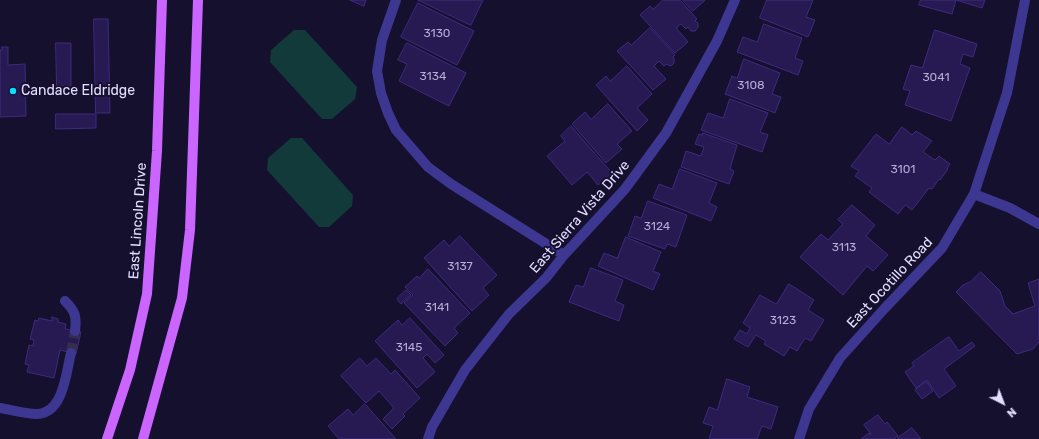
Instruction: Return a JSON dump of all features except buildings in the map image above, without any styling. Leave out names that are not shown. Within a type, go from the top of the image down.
[{"type":"main road","name":"East Lincoln Drive","points":[[107,439],[130,370],[147,294],[157,151],[162,0]]},
{"type":"main road","points":[[144,439],[182,298],[190,230],[198,0]]},
{"type":"street","points":[[396,0],[382,40],[377,71],[381,93],[396,130],[428,167],[451,184],[564,255]]},
{"type":"street","name":"East Sierra Vista Drive","points":[[428,439],[432,427],[465,370],[509,314],[546,278],[564,255],[625,189],[666,133],[717,41],[735,0]]},
{"type":"street","name":"East Ocotillo Road","points":[[799,439],[809,409],[840,358],[942,248],[974,194],[1007,93],[1025,0]]},
{"type":"street","points":[[974,194],[1010,208],[1039,224]]},
{"type":"street","points":[[65,301],[74,310],[76,322],[75,331]]},
{"type":"street","points":[[0,408],[38,414],[48,411],[58,401],[61,394],[71,353]]},
{"type":"green space","points":[[294,30],[305,30],[357,87],[355,99],[332,119],[322,119],[270,62],[271,50]]},
{"type":"green space","points":[[291,138],[302,138],[353,195],[352,206],[329,227],[319,227],[267,170],[268,158]]},
{"type":"tunnel","points":[[71,353],[75,331]]},
{"type":"place","name":"Candace Eldridge","points":[[13,91]]}]
